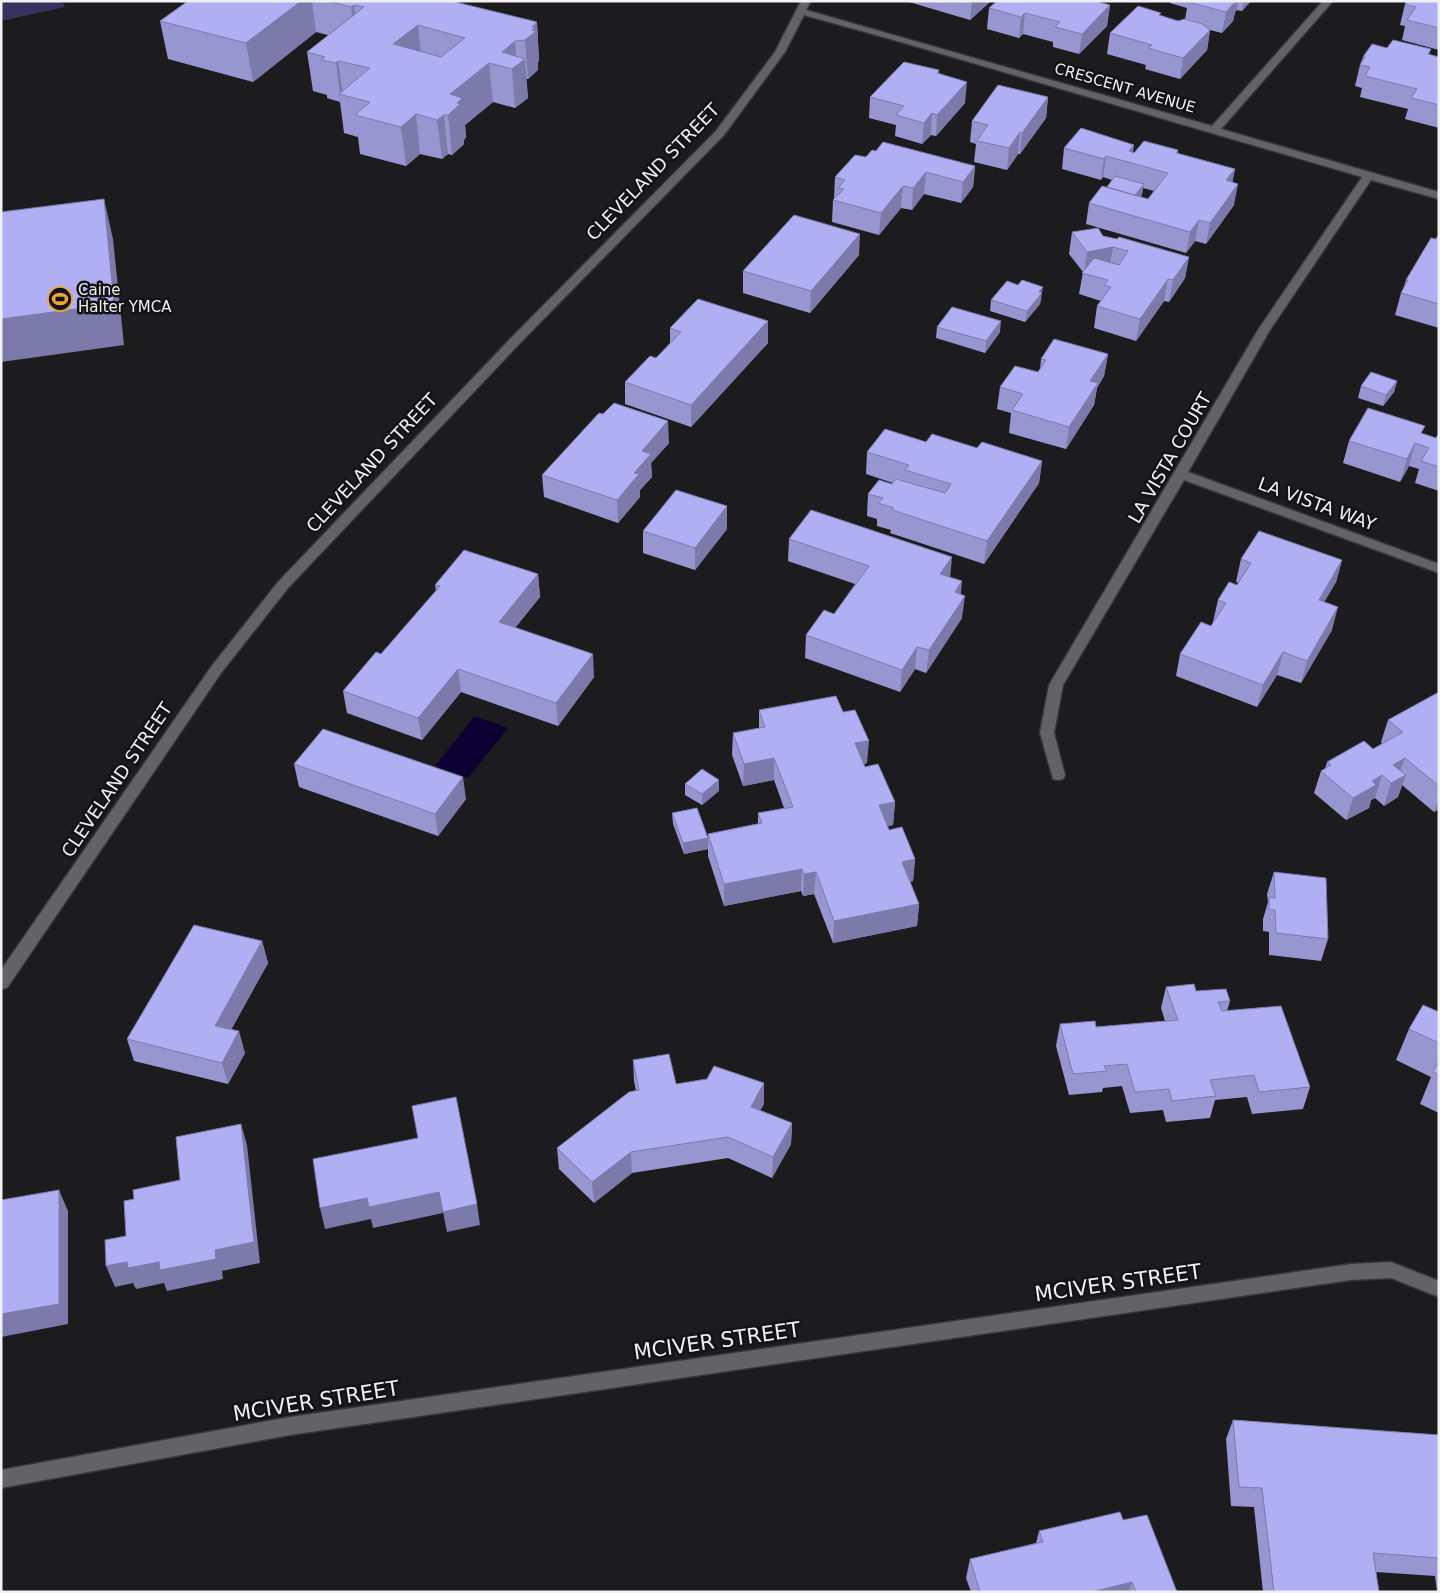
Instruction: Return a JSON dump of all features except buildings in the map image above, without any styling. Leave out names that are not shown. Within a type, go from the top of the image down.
[{"type":"street","points":[[1215,130],[1328,1]]},
{"type":"street","name":"CRESCENT AVENUE","points":[[804,7],[906,40],[1439,196]]},
{"type":"street","name":"CLEVELAND STREET","points":[[1,983],[216,670],[283,585],[518,338],[720,133],[780,52],[804,7]]},
{"type":"street","name":"LA VISTA COURT","points":[[1058,775],[1047,733],[1056,685],[1264,330],[1369,174]]},
{"type":"street","name":"LA VISTA WAY","points":[[1181,474],[1439,569]]},
{"type":"street","name":"MCIVER STREET","points":[[1,1479],[299,1425],[1351,1272],[1391,1270],[1439,1289]]},
{"type":"shaded area","points":[[1,1],[62,1],[65,7],[1,21]]},
{"type":"shaded area","points":[[475,716],[508,728],[468,778],[435,766]]},
{"type":"place","name":"Caine Halter YMCA","points":[[60,299]]}]
